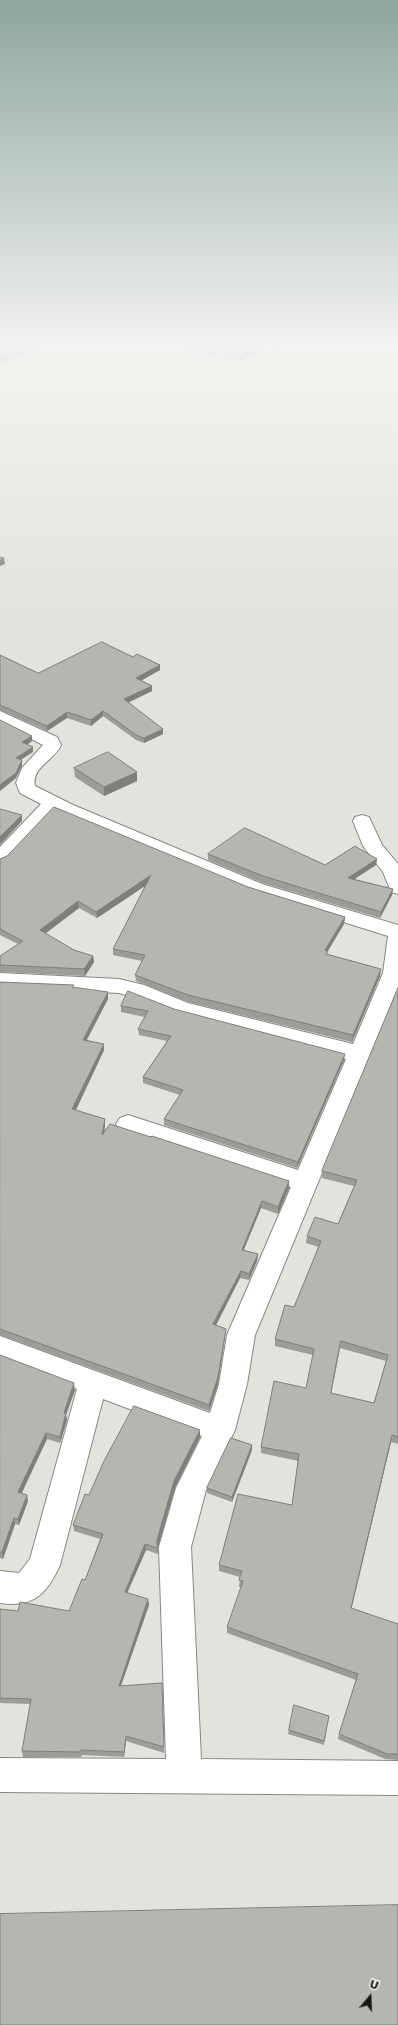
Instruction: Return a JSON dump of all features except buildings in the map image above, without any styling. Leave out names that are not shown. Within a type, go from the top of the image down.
[{"type":"street","points":[[0,716],[51,741],[52,745],[50,750],[25,775],[23,781],[26,789],[53,802],[255,888],[398,932]]},
{"type":"street","points":[[0,858],[53,802]]},
{"type":"street","points":[[362,821],[373,846],[396,876]]},
{"type":"street","points":[[184,1776],[175,1547],[191,1488],[220,1430],[233,1384],[241,1335],[394,973],[398,936]]},
{"type":"street","points":[[0,980],[119,986],[136,990],[182,1009],[359,1054]]},
{"type":"street","points":[[128,1124],[306,1182]]},
{"type":"street","points":[[0,1348],[220,1430]]},
{"type":"street","points":[[0,1587],[18,1590],[34,1581],[44,1565],[93,1382]]},
{"type":"street","points":[[0,1775],[398,1778]]}]
